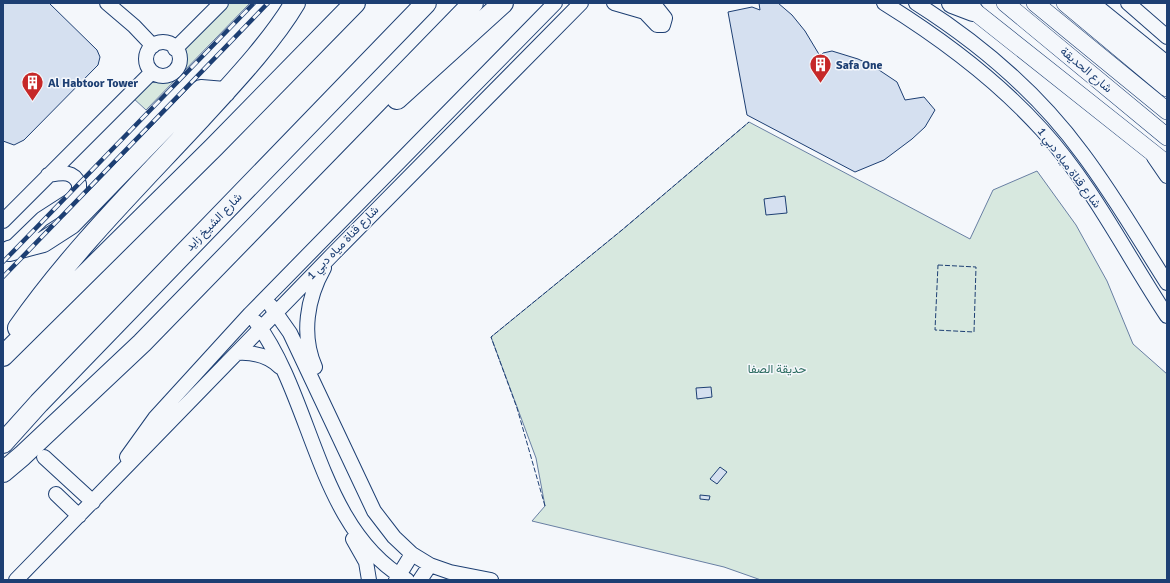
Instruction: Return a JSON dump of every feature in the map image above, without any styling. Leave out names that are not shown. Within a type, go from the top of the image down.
[{"type":"highway","points":[[3,351],[31,309],[73,256],[224,92],[281,24],[295,3]]},
{"type":"highway","points":[[3,356],[214,147],[355,3]]},
{"type":"highway","name":"شارع الشيخ زايد","points":[[3,443],[39,403],[426,3]]},
{"type":"highway","points":[[3,472],[142,343],[473,3]]},
{"type":"highway","points":[[332,149],[397,99],[503,3]]},
{"type":"highway","points":[[952,3],[969,7]]},
{"type":"highway","points":[[1088,3],[1167,67]]},
{"type":"highway","points":[[6,255],[43,242],[71,224],[201,90],[224,92]]},
{"type":"main road","name":"شارع الحديقة","points":[[1005,3],[1167,137]]},
{"type":"main road","name":"شارع الحديقة","points":[[1035,3],[1167,111]]},
{"type":"main road","points":[[1065,3],[1167,88]]},
{"type":"main road","points":[[969,7],[1167,164]]},
{"type":"street","points":[[107,3],[134,26],[153,46]]},
{"type":"street","points":[[176,48],[221,3]]},
{"type":"street","name":"شارع قناة مياه دبي 1","points":[[108,486],[155,418],[250,314],[555,3]]},
{"type":"street","name":"شارع قناة مياه دبي 1","points":[[16,580],[260,328],[581,3]]},
{"type":"street","points":[[614,3],[649,6]]},
{"type":"street","name":"شارع قناة مياه دبي 1","points":[[884,3],[921,26],[984,72],[1042,130],[1087,189],[1167,316]]},
{"type":"street","name":"شارع قناة مياه دبي 1","points":[[916,3],[958,32],[997,62],[1048,112],[1093,167],[1167,283]]},
{"type":"street","points":[[1128,3],[1167,37]]},
{"type":"street","points":[[165,42],[176,48],[179,64],[172,73],[162,76],[152,72],[146,63],[149,49],[165,42]]},
{"type":"street","points":[[3,221],[152,72]]},
{"type":"street","points":[[1152,153],[1167,176]]},
{"type":"street","points":[[6,255],[42,219],[76,195],[79,184],[73,176],[63,172],[48,175]]},
{"type":"street","points":[[332,255],[315,289],[308,315],[307,345],[335,418],[334,427]]},
{"type":"street","points":[[265,299],[290,333],[374,511],[394,537],[412,554],[430,564],[450,572],[491,580]]},
{"type":"street","points":[[250,314],[287,374],[308,430],[343,513],[347,529],[366,562],[369,580]]},
{"type":"street","points":[[237,353],[248,352],[270,359],[287,374]]},
{"type":"street","points":[[44,457],[93,502]]},
{"type":"street","points":[[56,494],[79,516]]},
{"type":"street","points":[[343,513],[362,540],[401,579],[412,554]]},
{"type":"street","points":[[420,580],[430,564]]},
{"type":"green space","points":[[229,3],[250,3],[146,110],[132,97],[148,82],[155,83],[163,81],[177,74],[182,69],[185,62],[185,47]]},
{"type":"green space","name":"حديقة الصفا","points":[[749,122],[970,239],[993,190],[1037,171],[1076,225],[1107,281],[1133,344],[1167,374],[1167,580],[761,580],[724,567],[532,521],[545,506],[536,458],[491,337],[622,230]]},
{"type":"building","name":"Al Habtoor Tower","points":[[3,3],[49,3],[97,50],[100,57],[98,65],[24,140],[14,145],[3,141]]},
{"type":"building","name":"Safa One","points":[[759,3],[778,3],[792,15],[805,31],[820,56],[823,53],[832,51],[858,59],[873,66],[897,82],[905,100],[924,97],[935,110],[925,127],[884,160],[855,172],[747,115],[728,12],[752,7],[760,10]]},
{"type":"building","points":[[785,196],[787,213],[766,215],[764,199]]},
{"type":"building","points":[[711,387],[712,397],[697,399],[696,388]]},
{"type":"building","points":[[720,467],[727,472],[717,484],[710,479]]},
{"type":"building","points":[[700,495],[710,496],[709,500],[700,499]]},
{"type":"railway","points":[[3,262],[254,3]]},
{"type":"railway","points":[[3,277],[268,3]]},
{"type":"fence","points":[[545,506],[517,408],[491,337],[622,230],[749,122]]},
{"type":"fence","points":[[938,265],[976,267],[974,332],[935,330],[938,265]]},
{"type":"place","name":"Safa One","points":[[820,84]]},
{"type":"place","name":"Al Habtoor Tower","points":[[32,102]]}]
